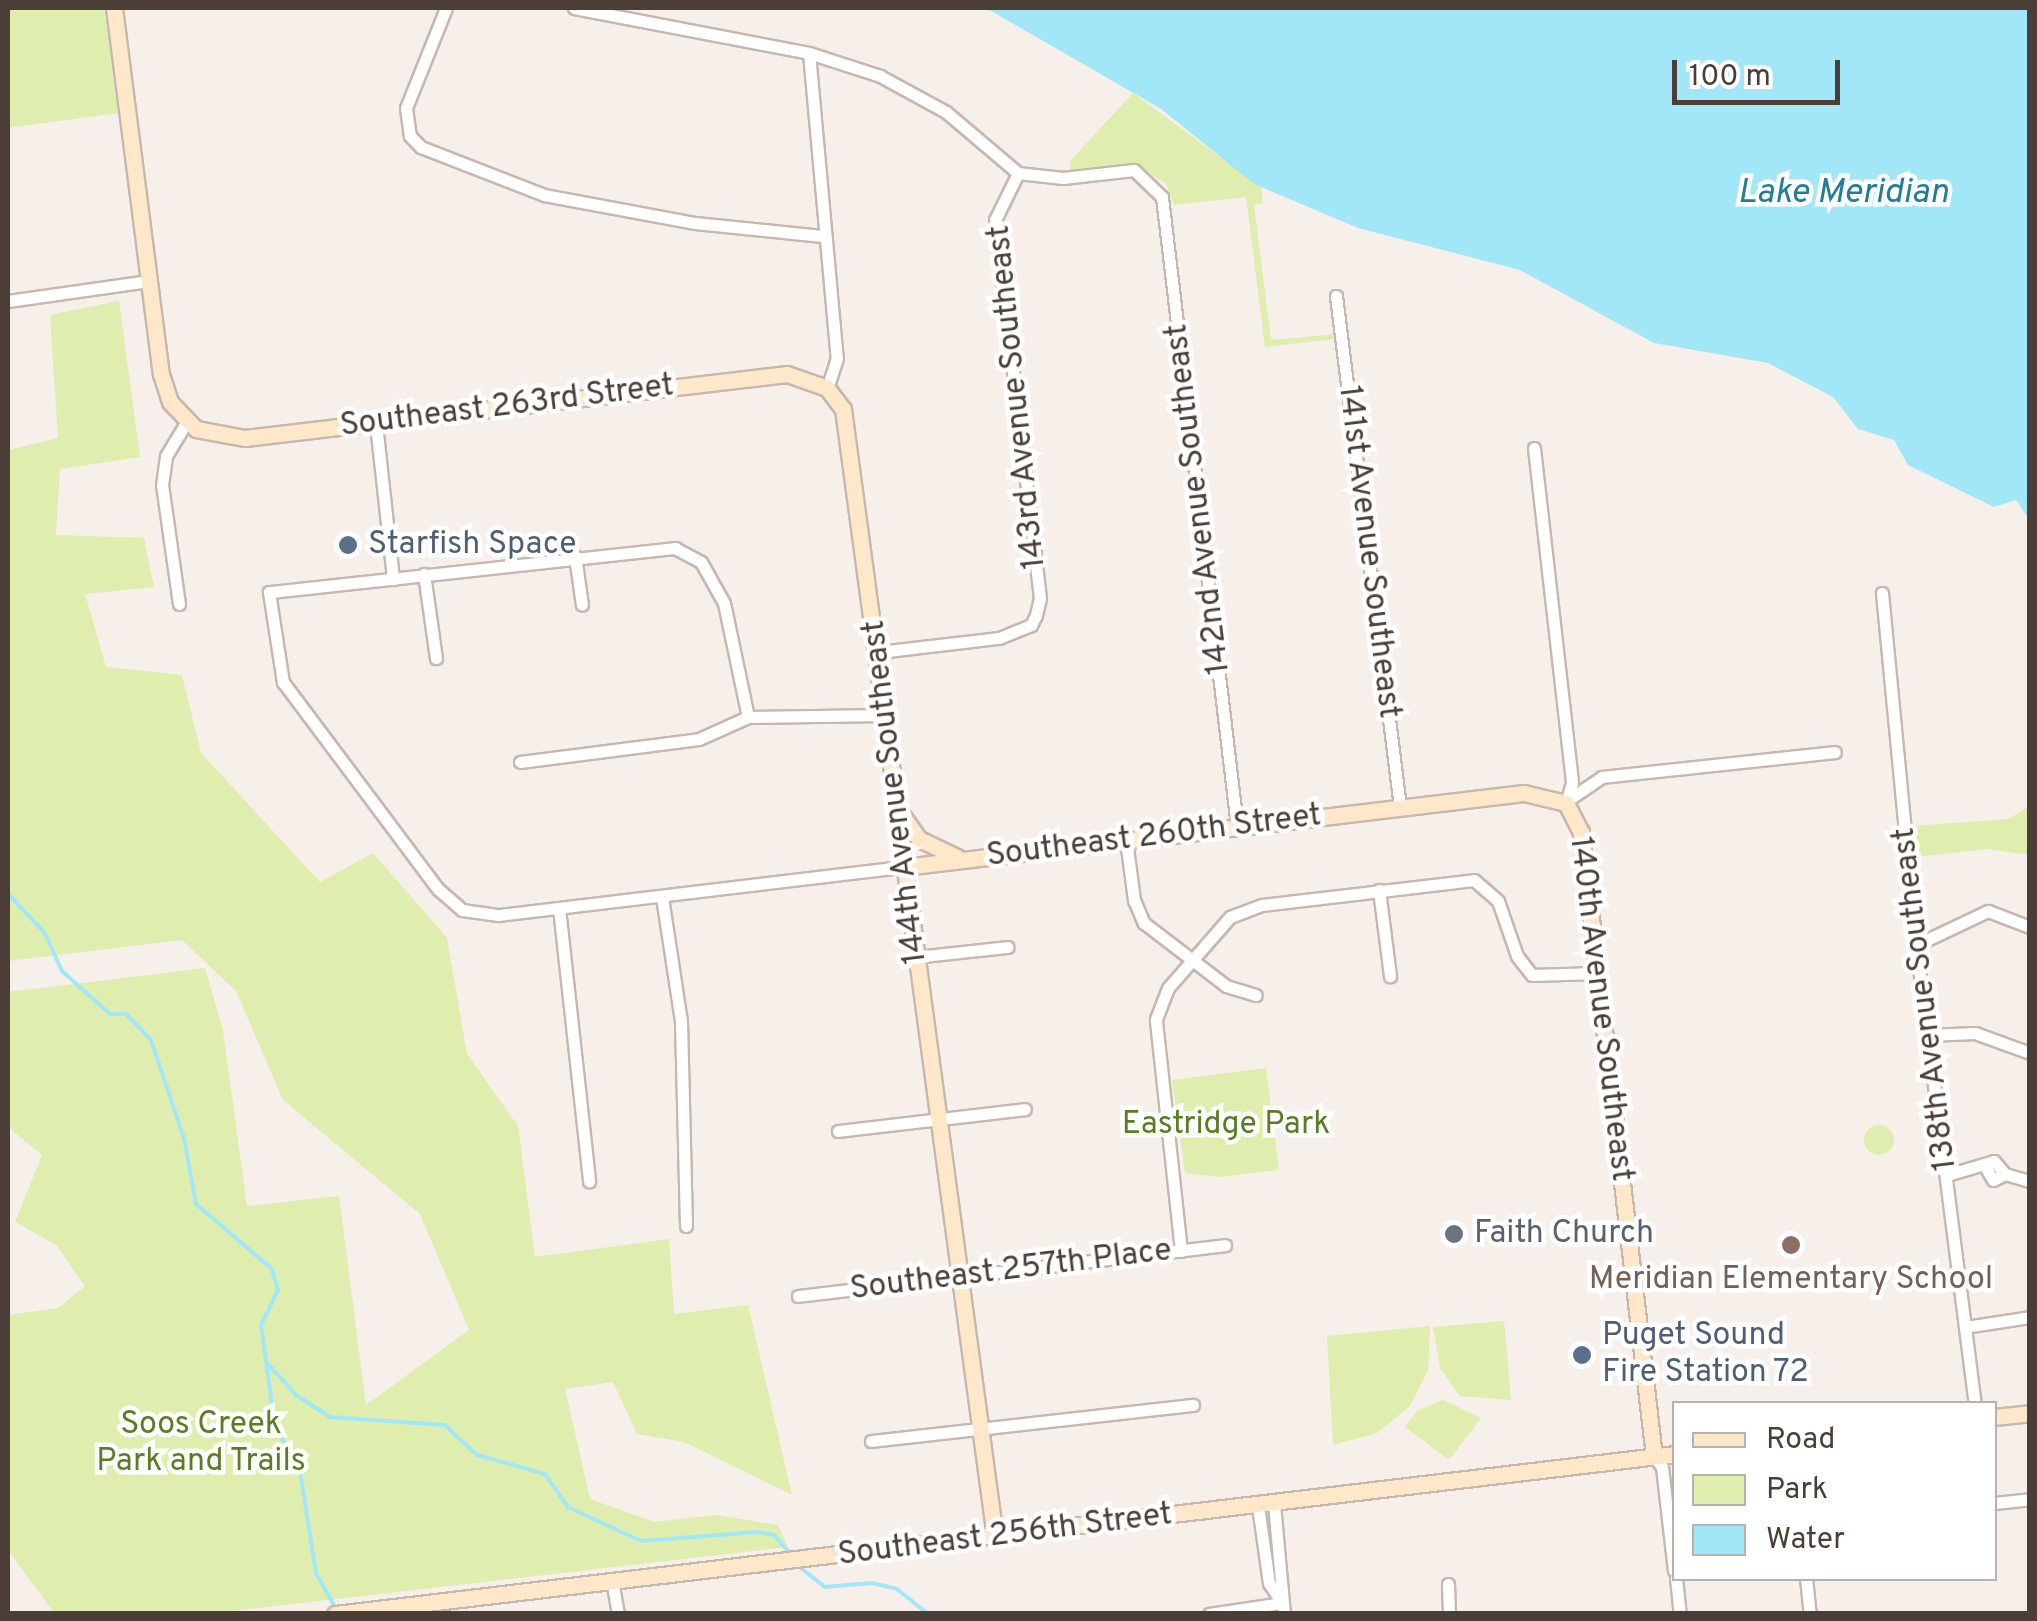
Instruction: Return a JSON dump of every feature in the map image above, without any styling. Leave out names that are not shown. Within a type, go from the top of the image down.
[{"type":"street","points":[[114,8],[161,374],[170,402],[186,423],[163,467],[179,604]]},
{"type":"street","points":[[446,8],[410,88],[406,124],[421,147],[544,196],[694,223],[822,236]]},
{"type":"street","points":[[574,8],[809,54],[880,76],[946,112],[1018,173]]},
{"type":"street","points":[[809,54],[822,236],[837,358],[827,388]]},
{"type":"street","name":"142nd Avenue Southeast","points":[[1018,173],[1063,178],[1127,169],[1148,177],[1165,209],[1237,826]]},
{"type":"street","name":"143rd Avenue Southeast","points":[[879,652],[999,638],[1031,625],[1040,598],[995,220],[1018,173]]},
{"type":"street","points":[[8,301],[149,281]]},
{"type":"street","name":"141st Avenue Southeast","points":[[1336,296],[1400,807]]},
{"type":"street","name":"Southeast 263rd Street","points":[[186,423],[245,438],[756,376],[797,376],[827,388]]},
{"type":"street","name":"144th Avenue Southeast","points":[[827,388],[850,428],[936,1120],[995,1537]]},
{"type":"street","points":[[376,424],[393,579],[652,546],[701,562],[724,603],[748,717]]},
{"type":"street","name":"140th Avenue Southeast","points":[[1534,448],[1572,783],[1566,803],[1581,832],[1654,1456],[1662,1467],[1672,1553]]},
{"type":"street","points":[[575,556],[582,604]]},
{"type":"street","points":[[424,574],[436,658]]},
{"type":"street","name":"Southeast 260th Street","points":[[393,579],[269,592],[283,682],[438,889],[462,910],[499,915],[1540,792],[1566,803]]},
{"type":"street","name":"138th Avenue Southeast","points":[[1882,593],[1916,946],[1975,1401]]},
{"type":"street","points":[[520,762],[699,739],[748,717],[884,715]]},
{"type":"street","points":[[1566,803],[1602,777],[1835,752]]},
{"type":"street","points":[[895,800],[910,832],[928,846],[971,859]]},
{"type":"street","points":[[1126,840],[1137,913],[1154,936],[1226,986],[1256,995]]},
{"type":"street","points":[[1181,1251],[1155,1032],[1163,998],[1190,961],[1244,909],[1458,880],[1488,886],[1517,956],[1532,975],[1597,973]]},
{"type":"street","points":[[1379,890],[1390,976]]},
{"type":"street","points":[[662,897],[680,1022],[686,1226]]},
{"type":"street","points":[[559,908],[589,1181]]},
{"type":"street","points":[[1916,946],[1988,911],[2030,926]]},
{"type":"street","points":[[915,957],[1007,946]]},
{"type":"street","points":[[1928,1035],[1974,1033],[2030,1053]]},
{"type":"street","points":[[838,1132],[1025,1109]]},
{"type":"street","points":[[1947,1175],[1986,1168],[1993,1180],[2005,1174],[2030,1181]]},
{"type":"street","name":"Southeast 257th Place","points":[[798,1296],[1224,1246]]},
{"type":"street","points":[[1966,1327],[2030,1317]]},
{"type":"street","points":[[871,1441],[1193,1405]]},
{"type":"street","points":[[1997,1418],[2030,1413]]},
{"type":"street","name":"Southeast 256th Street","points":[[335,1614],[1672,1454]]},
{"type":"street","points":[[1997,1503],[2030,1499]]},
{"type":"street","points":[[1209,1614],[1283,1608],[1269,1584],[1266,1505]]},
{"type":"street","points":[[612,1580],[618,1614]]},
{"type":"street","points":[[1676,1581],[1680,1614]]},
{"type":"street","points":[[1806,1581],[1810,1614]]},
{"type":"street","points":[[1448,1584],[1449,1614]]},
{"type":"green space","points":[[8,8],[104,8],[118,113],[8,128]]},
{"type":"green space","points":[[1133,93],[1261,187],[1263,203],[1254,205],[1271,340],[1335,334],[1336,339],[1265,347],[1246,197],[1174,205],[1166,184],[1141,167],[1070,170],[1070,161]]},
{"type":"green space","name":"Soos Creek Park and Trails","points":[[119,301],[140,457],[60,469],[56,535],[144,538],[154,587],[85,594],[106,667],[182,675],[201,753],[320,882],[373,853],[447,938],[467,1054],[518,1126],[535,1257],[669,1239],[674,1314],[748,1305],[792,1495],[684,1442],[637,1434],[613,1382],[565,1389],[590,1499],[654,1522],[716,1515],[778,1525],[788,1547],[207,1614],[54,1613],[8,1550],[8,1315],[58,1308],[85,1286],[56,1245],[15,1222],[42,1155],[8,1127],[8,992],[205,968],[223,1031],[247,1206],[339,1196],[366,1405],[469,1330],[420,1214],[283,1100],[236,991],[182,940],[8,961],[8,450],[58,438],[50,315]]},
{"type":"green space","points":[[2029,806],[2029,855],[1987,849],[1916,857],[1912,826],[2009,819]]},
{"type":"green space","name":"Eastridge Park","points":[[1266,1068],[1279,1170],[1219,1177],[1185,1173],[1172,1080]]},
{"type":"green space","points":[[1879,1125],[1893,1134],[1894,1140],[1885,1154],[1879,1155],[1865,1146],[1864,1140],[1873,1126]]},
{"type":"green space","points":[[1504,1321],[1511,1400],[1460,1396],[1440,1368],[1433,1327]]},
{"type":"green space","points":[[1430,1326],[1428,1370],[1410,1406],[1377,1433],[1333,1445],[1327,1336]]},
{"type":"green space","points":[[1443,1400],[1481,1418],[1449,1460],[1405,1427],[1417,1411]]},
{"type":"water","name":"Lake Meridian","points":[[986,8],[2029,8],[2029,519],[2016,500],[1994,507],[1908,465],[1894,440],[1858,429],[1833,397],[1768,363],[1654,343],[1520,270],[1358,228],[1254,184],[1161,109]]},
{"type":"waterway","points":[[8,894],[44,932],[62,971],[110,1014],[126,1014],[151,1040],[184,1138],[196,1204],[272,1269],[278,1290],[261,1325],[275,1426],[300,1471],[316,1573],[336,1609]]},
{"type":"waterway","points":[[268,1364],[296,1395],[330,1417],[445,1425],[477,1455],[545,1474],[568,1507],[641,1541],[758,1532],[774,1535],[788,1551]]},
{"type":"waterway","points":[[802,1569],[825,1587],[872,1583],[897,1589],[928,1614]]},
{"type":"place","name":"Starfish Space","points":[[348,545]]},
{"type":"place","name":"Faith Church","points":[[1454,1234]]},
{"type":"place","name":"Meridian Elementary School","points":[[1791,1245]]},
{"type":"place","name":"Puget Sound Fire Station 72","points":[[1582,1355]]}]
